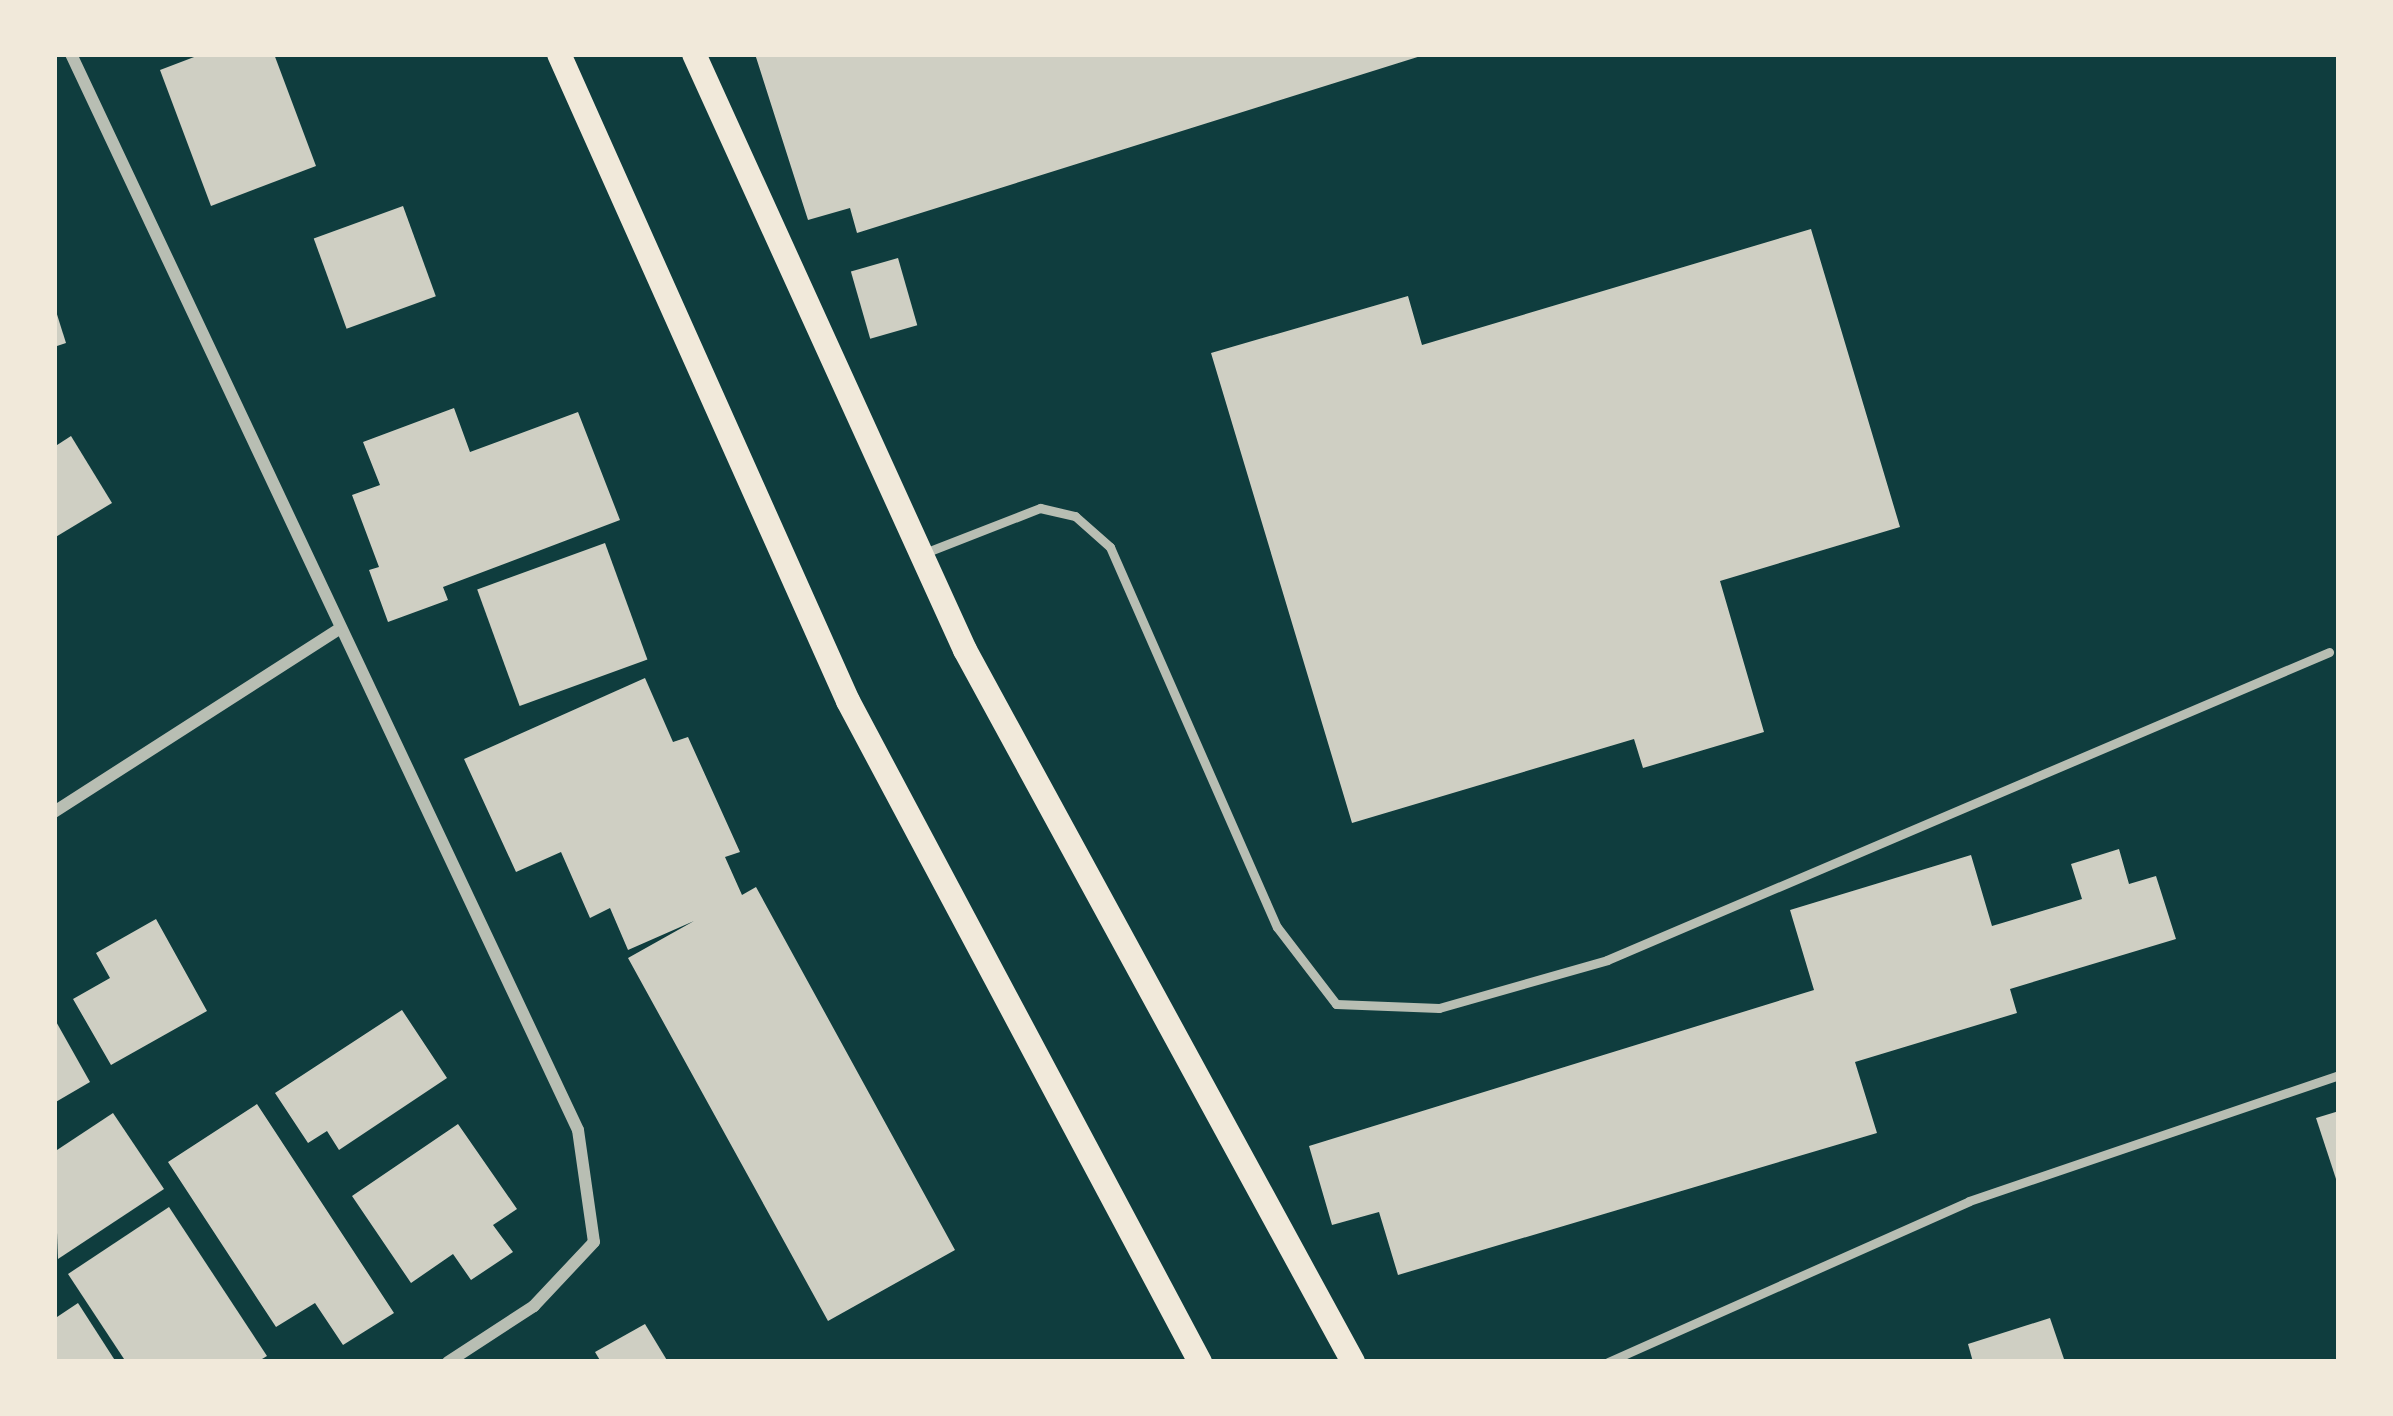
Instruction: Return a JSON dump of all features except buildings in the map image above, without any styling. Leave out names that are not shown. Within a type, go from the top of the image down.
[{"type":"main road","points":[[560,54],[848,701],[1200,1362]]},
{"type":"main road","points":[[694,54],[965,650],[1353,1362]]},
{"type":"street","points":[[70,54],[578,1130],[594,1242],[535,1306],[448,1362]]},
{"type":"street","points":[[54,812],[338,630]]},
{"type":"lane","points":[[922,554],[1040,508],[1075,516],[1110,547],[1277,927],[1336,1004],[1438,1008],[1607,960],[2329,652]]},
{"type":"lane","points":[[1608,1362],[1969,1201],[2339,1075]]}]
